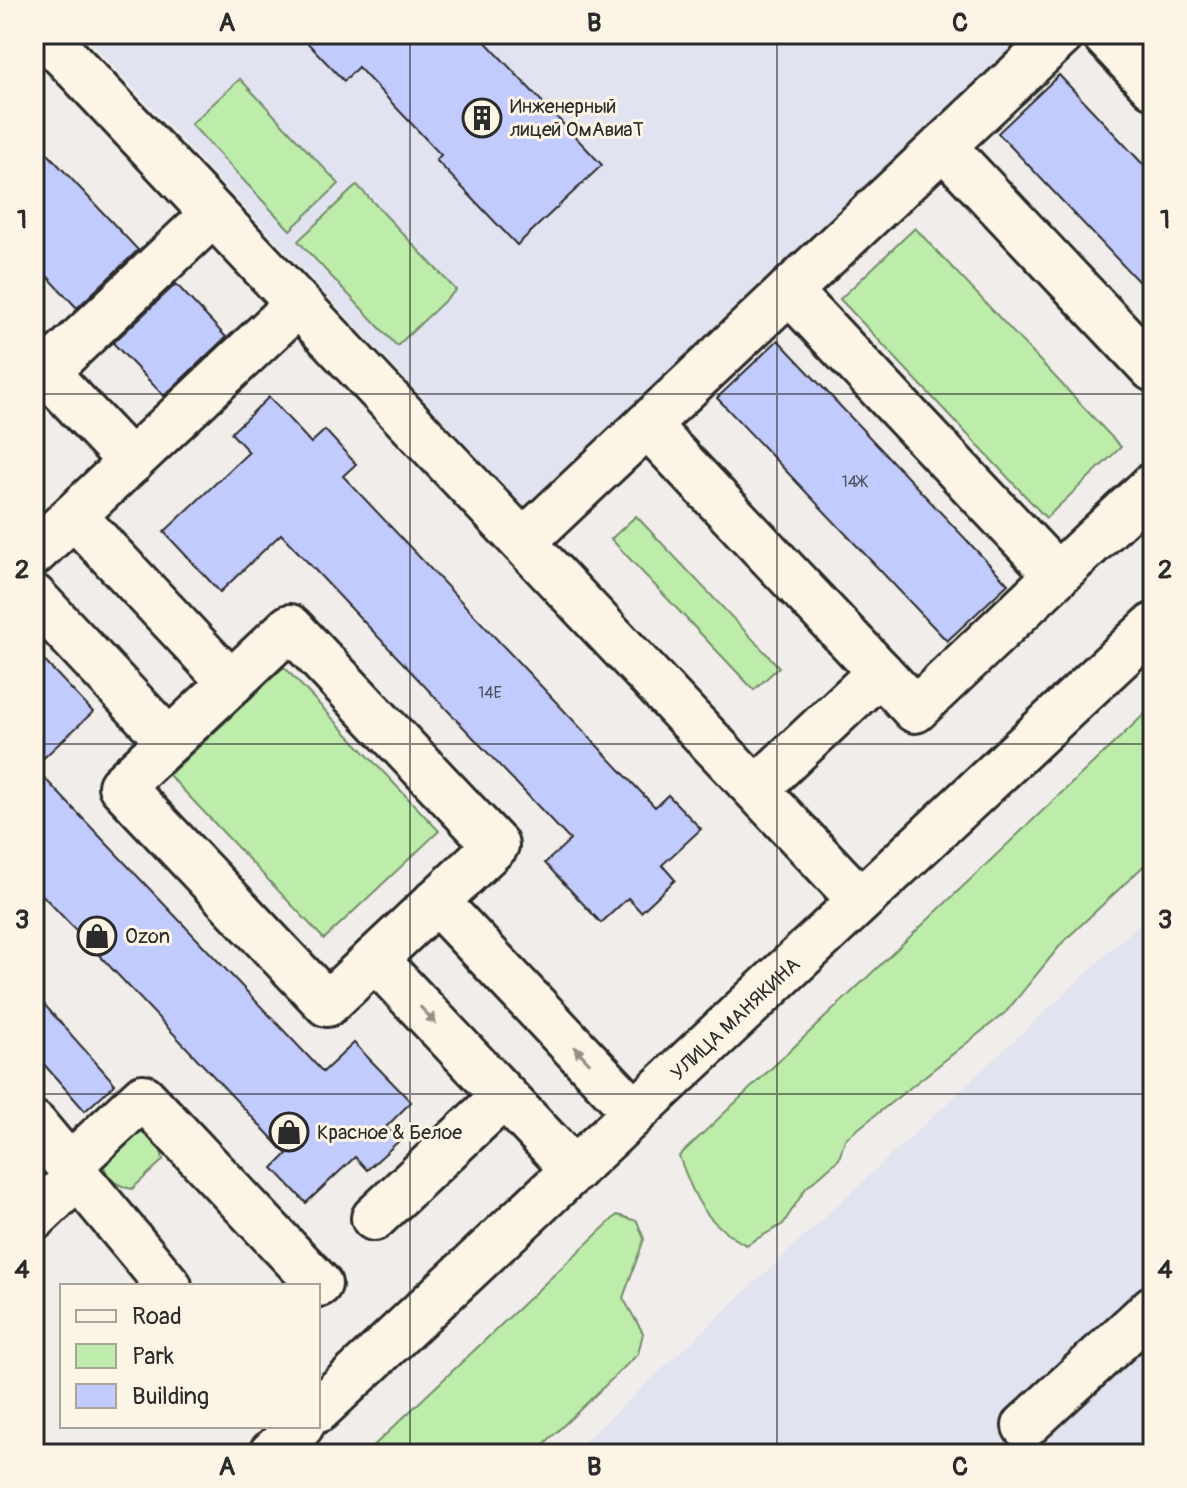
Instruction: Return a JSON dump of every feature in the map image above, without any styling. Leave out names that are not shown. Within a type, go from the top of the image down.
[{"type":"street","points":[[44,34],[860,900]]},
{"type":"street","points":[[523,542],[1062,34]]},
{"type":"street","points":[[1104,34],[1153,86]]},
{"type":"street","points":[[943,146],[1153,369]]},
{"type":"street","points":[[131,462],[40,365],[213,214]]},
{"type":"street","points":[[789,291],[1057,575]]},
{"type":"street","points":[[34,553],[298,304]]},
{"type":"street","points":[[647,425],[915,710],[1153,485]]},
{"type":"street","points":[[74,516],[231,683]]},
{"type":"street","points":[[34,597],[169,741]]},
{"type":"street","name":"УЛИЦА МАНЯКИНА","points":[[320,1405],[1153,626]]},
{"type":"street","points":[[290,627],[496,845],[327,1004],[121,786],[231,683],[290,627]]},
{"type":"street","points":[[756,789],[880,672]]},
{"type":"street","points":[[436,901],[635,1112]]},
{"type":"street","points":[[375,959],[574,1170]]},
{"type":"street","points":[[374,1218],[504,1096]]},
{"type":"street","points":[[34,1218],[143,1097],[319,1284]]},
{"type":"street","points":[[34,1124],[167,1284]]},
{"type":"street","points":[[1025,1426],[1153,1308]]},
{"type":"shaded area","points":[[83,34],[1037,34],[532,515]]},
{"type":"shaded area","points":[[1153,911],[1153,1454],[571,1454]]},
{"type":"green space","points":[[240,79],[339,184],[290,230],[191,124]]},
{"type":"green space","points":[[357,185],[456,290],[397,346],[298,241]]},
{"type":"green space","points":[[915,228],[1121,447],[1046,518],[840,299]]},
{"type":"green space","points":[[636,516],[779,667],[754,690],[611,539]]},
{"type":"green space","points":[[284,667],[439,831],[324,939],[169,775]]},
{"type":"green space","points":[[1153,706],[1153,857],[1063,942],[1006,1012],[845,1139],[839,1159],[806,1188],[783,1224],[746,1245],[720,1227],[696,1197],[679,1156]]},
{"type":"green space","points":[[134,1128],[154,1139],[163,1160],[132,1189],[111,1179],[102,1158]]},
{"type":"green space","points":[[617,1215],[637,1221],[644,1239],[623,1298],[643,1333],[638,1354],[540,1448],[525,1454],[365,1454]]},
{"type":"building","name":"Инженерный лицей ОмАвиаТ","points":[[299,34],[478,34],[602,165],[517,245],[436,160],[441,155],[358,67],[344,81]]},
{"type":"building","points":[[1059,75],[1153,175],[1153,297],[998,133]]},
{"type":"building","points":[[34,139],[138,250],[77,308],[34,262]]},
{"type":"building","points":[[176,284],[226,337],[164,396],[113,343]]},
{"type":"building","points":[[778,340],[1008,584],[947,641],[717,398]]},
{"type":"building","points":[[269,397],[311,443],[325,430],[356,464],[343,476],[655,807],[668,795],[701,829],[662,865],[675,880],[641,912],[628,898],[601,923],[545,863],[570,840],[281,534],[220,592],[164,532],[249,452],[231,433]]},
{"type":"building","points":[[34,650],[93,712],[34,767]]},
{"type":"building","points":[[34,767],[323,1072],[354,1043],[411,1102],[386,1127],[399,1141],[367,1170],[355,1157],[306,1203],[273,1168],[287,1154],[34,886]]},
{"type":"building","points":[[34,993],[115,1084],[85,1111],[34,1053]]},
{"type":"place","name":"Инженерный лицей ОмАвиаТ","points":[[482,118]]},
{"type":"place","name":"Ozon","points":[[97,936]]},
{"type":"place","name":"Красное & Белое","points":[[289,1132]]}]
